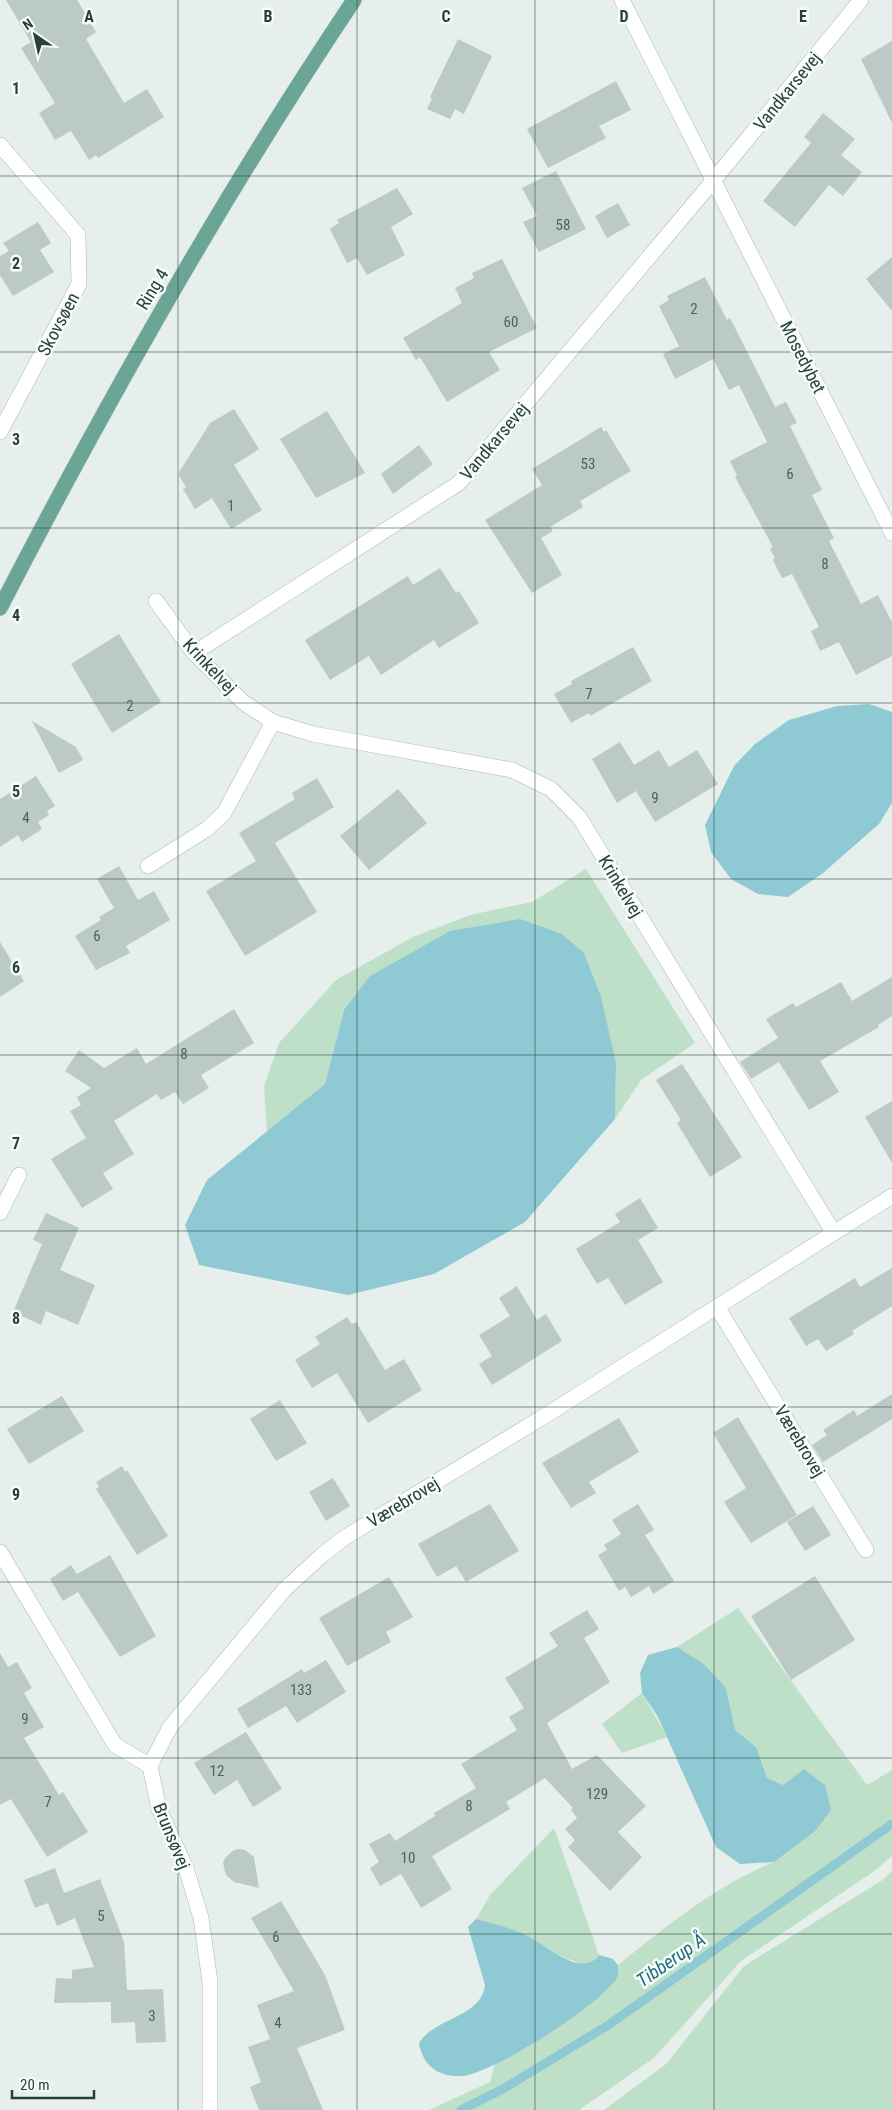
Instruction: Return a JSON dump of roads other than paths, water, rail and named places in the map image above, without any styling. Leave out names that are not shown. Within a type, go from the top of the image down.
[{"type":"main road","name":"Ring 4","points":[[0,608],[56,500],[150,329],[243,172],[354,0]]},
{"type":"street","points":[[622,0],[713,181]]},
{"type":"street","name":"Vandkarsevej","points":[[194,653],[459,483],[713,181],[861,0]]},
{"type":"street","name":"Skovsøen","points":[[0,145],[78,235],[79,274],[79,284],[0,432]]},
{"type":"street","name":"Mosedybet","points":[[713,181],[892,533]]},
{"type":"street","name":"Krinkelvej","points":[[156,601],[194,653],[243,702],[273,722],[313,734],[512,770],[551,789],[579,817],[834,1233]]},
{"type":"street","points":[[148,866],[207,829],[224,812],[273,722]]},
{"type":"street","points":[[0,1213],[19,1175]]},
{"type":"street","name":"Værebrovej","points":[[150,1766],[170,1727],[285,1588],[344,1538],[717,1307],[892,1196]]},
{"type":"street","name":"Værebrovej","points":[[717,1307],[866,1550]]},
{"type":"street","points":[[0,1552],[115,1745],[150,1766]]},
{"type":"street","name":"Brunsøvej","points":[[150,1766],[158,1809],[186,1868],[201,1918],[210,1982],[210,2110]]},
{"type":"water","points":[[869,704],[892,712],[892,803],[879,824],[823,873],[788,897],[758,894],[731,879],[711,852],[705,825],[734,766],[755,744],[789,720],[837,706]]},
{"type":"water","points":[[520,919],[562,934],[584,953],[601,997],[616,1063],[615,1119],[525,1222],[434,1274],[348,1295],[199,1265],[185,1225],[207,1180],[325,1084],[344,1010],[370,976],[450,931]]},
{"type":"water","points":[[677,1647],[704,1664],[726,1688],[735,1730],[756,1747],[767,1778],[783,1785],[804,1769],[825,1785],[831,1810],[815,1831],[774,1862],[740,1864],[716,1847],[658,1717],[642,1693],[640,1673],[648,1655]]},
{"type":"water","points":[[476,1919],[524,1934],[573,1962],[582,1964],[591,1962],[599,1955],[613,1959],[618,1965],[618,1976],[606,1991],[544,2037],[519,2052],[476,2073],[453,2076],[439,2072],[428,2064],[419,2043],[435,2028],[467,2011],[482,1996],[485,1985],[468,1927]]},
{"type":"waterway","name":"Tibberup Å","points":[[461,2110],[503,2089],[610,2024],[892,1824]]}]
